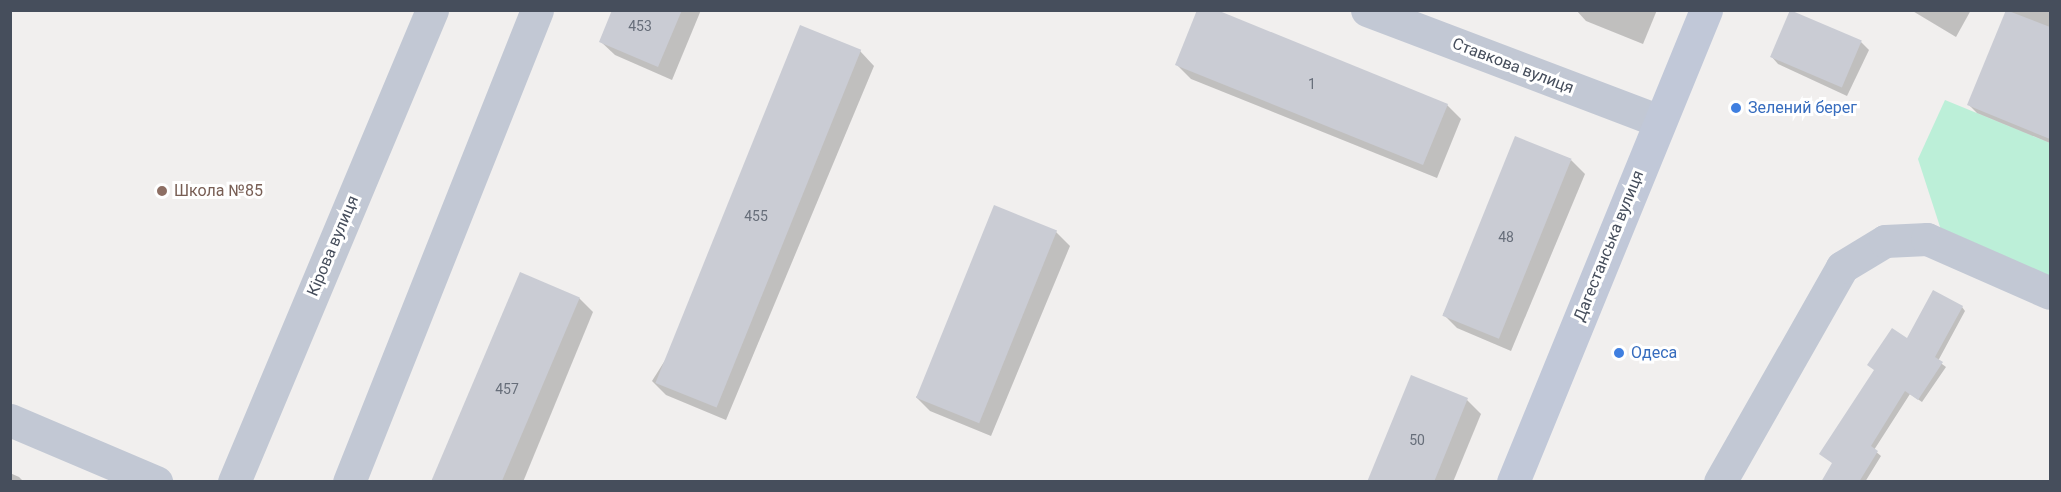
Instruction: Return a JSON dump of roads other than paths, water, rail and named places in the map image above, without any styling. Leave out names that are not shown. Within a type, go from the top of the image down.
[{"type":"street","name":"Кірова вулиця","points":[[234,482],[432,10]]},
{"type":"street","points":[[349,482],[537,10]]},
{"type":"street","name":"Ставкова вулиця","points":[[1367,10],[1659,122]]},
{"type":"street","name":"Дагестанська вулиця","points":[[1513,482],[1706,10]]},
{"type":"street","points":[[1720,482],[1842,267],[1885,241],[1927,239],[2050,292]]},
{"type":"street","points":[[10,420],[156,482]]},
{"type":"place","name":"Зелений берег","points":[[1736,108]]},
{"type":"place","name":"Школа №85","points":[[162,191]]},
{"type":"place","name":"Одеса","points":[[1619,353]]}]
